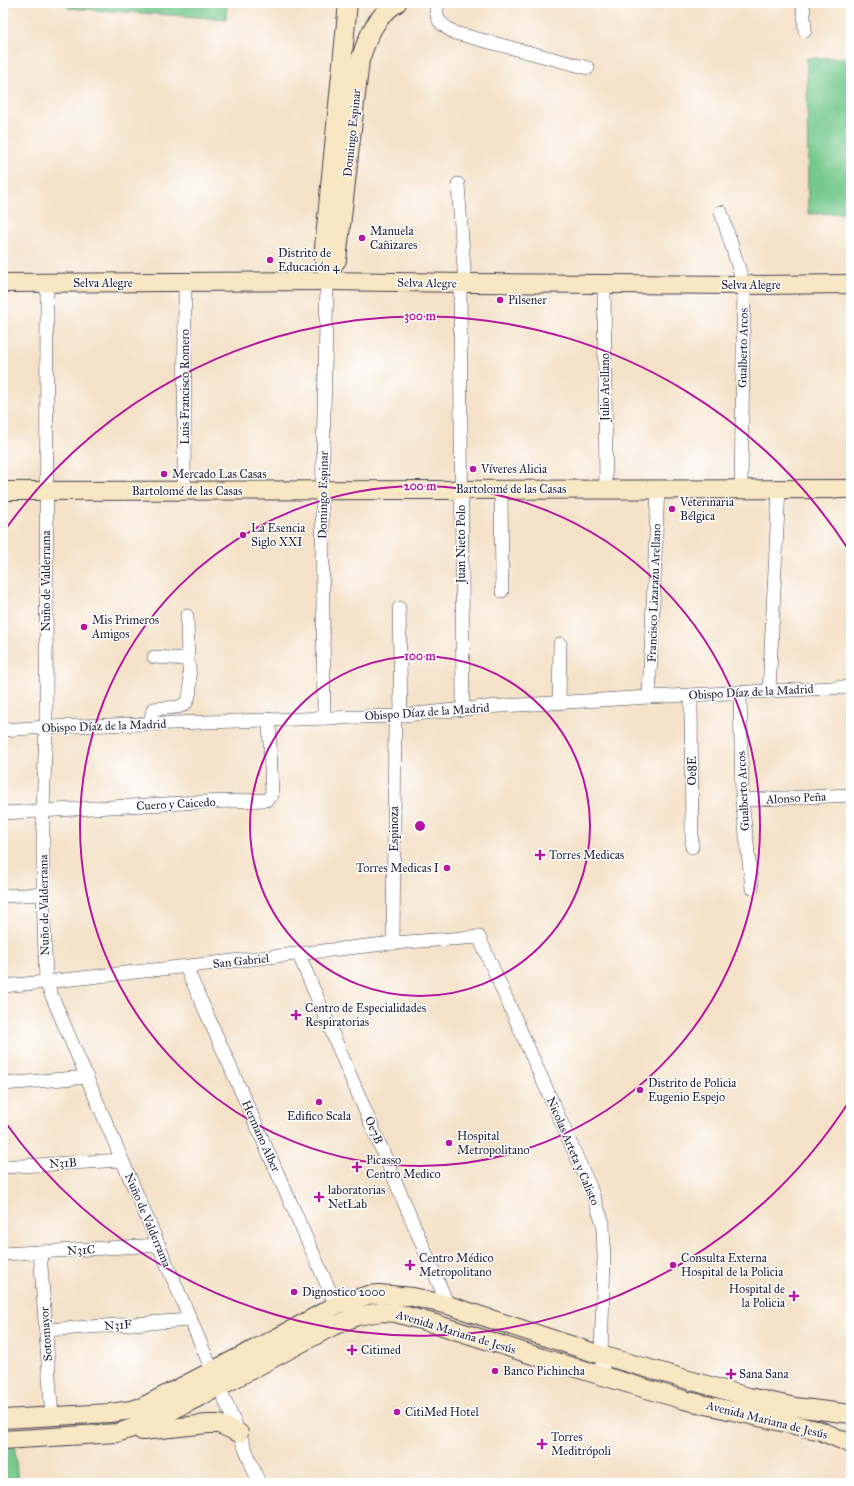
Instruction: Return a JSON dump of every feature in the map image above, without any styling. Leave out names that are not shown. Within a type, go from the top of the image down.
[{"type":"street","name":"Domingo Espinar","points":[[324,718],[323,491],[327,276],[323,258],[348,3]]},
{"type":"street","points":[[440,3],[436,8],[437,17],[440,23],[455,33],[588,68]]},
{"type":"street","points":[[803,3],[805,31]]},
{"type":"street","name":"Domingo Espinar","points":[[327,276],[337,260],[360,60],[368,36],[388,5]]},
{"type":"street","name":"Juan Nieto Polo","points":[[458,184],[462,283],[461,490],[463,709]]},
{"type":"street","name":"Gualberto Arcos","points":[[721,212],[744,285],[741,488]]},
{"type":"street","name":"Selva Alegre","points":[[3,283],[185,283],[327,276],[462,283],[744,285],[851,284]]},
{"type":"street","name":"Luis Francisco Romero","points":[[184,491],[185,283]]},
{"type":"street","name":"Nuño de Valderrama","points":[[47,284],[46,727],[43,811],[43,894],[46,982],[259,1483]]},
{"type":"street","name":"Julio Arellano","points":[[604,284],[606,489]]},
{"type":"street","name":"Francisco Lizarazu Arellano","points":[[649,697],[658,488]]},
{"type":"street","points":[[769,691],[779,488]]},
{"type":"street","name":"Bartolomé de las Casas","points":[[3,491],[851,488]]},
{"type":"street","points":[[501,490],[502,591]]},
{"type":"street","name":"Espinoza","points":[[393,943],[399,608]]},
{"type":"street","points":[[150,724],[153,709],[181,706],[187,702],[190,696],[186,616]]},
{"type":"street","points":[[559,703],[560,644]]},
{"type":"street","points":[[154,657],[188,659]]},
{"type":"street","name":"Obispo Díaz de la Madrid","points":[[3,730],[46,727],[398,715],[463,709],[649,697],[851,687]]},
{"type":"street","name":"Gualberto Arcos","points":[[740,693],[742,800],[752,888]]},
{"type":"street","name":"Oe8E","points":[[692,696],[692,847]]},
{"type":"street","name":"Cuero y Caicedo","points":[[3,813],[268,799],[272,795],[269,719]]},
{"type":"street","name":"Alonso Peña","points":[[742,800],[851,795]]},
{"type":"street","points":[[3,896],[43,894]]},
{"type":"street","name":"San Gabriel","points":[[3,986],[299,955],[393,943],[479,937]]},
{"type":"street","name":"Nicolas Arteta y Calisto","points":[[479,937],[590,1187],[603,1223],[604,1258],[601,1355],[604,1377]]},
{"type":"street","name":"Oe7B","points":[[299,955],[448,1305]]},
{"type":"street","name":"Hermano Alber","points":[[186,967],[336,1305]]},
{"type":"street","points":[[3,1084],[87,1077]]},
{"type":"street","name":"N31B","points":[[3,1167],[122,1160]]},
{"type":"street","name":"N31C","points":[[3,1254],[159,1245]]},
{"type":"street","name":"Sotomayor","points":[[40,1252],[52,1416]]},
{"type":"street","name":"Avenida Mariana de Jesús","points":[[3,1440],[117,1433],[145,1424],[284,1334],[336,1305],[368,1295],[378,1294],[413,1298],[448,1305],[601,1355],[749,1397],[795,1407],[851,1414]]},
{"type":"street","name":"Avenida Mariana de Jesús","points":[[3,1419],[110,1413],[142,1407],[216,1379],[338,1323],[357,1316],[381,1312],[396,1313],[439,1325],[604,1377],[684,1400],[821,1431],[851,1444]]},
{"type":"street","name":"N31F","points":[[46,1330],[190,1320]]},
{"type":"street","points":[[795,1407],[851,1424]]},
{"type":"street","points":[[117,1433],[208,1424],[219,1424],[239,1433]]},
{"type":"green space","points":[[68,3],[227,3],[226,19],[68,8]]},
{"type":"green space","points":[[807,58],[851,58],[851,213],[808,214]]},
{"type":"green space","points":[[14,1439],[18,1483],[3,1483],[3,1440]]},
{"type":"place","name":"Manuela Cañizares","points":[[362,238]]},
{"type":"place","name":"Distrito de Educación 4","points":[[270,260]]},
{"type":"place","name":"Pilsener","points":[[500,300]]},
{"type":"place","name":"Víveres Alicia","points":[[473,469]]},
{"type":"place","name":"Mercado Las Casas","points":[[164,474]]},
{"type":"place","name":"Veterinaria Bélgica","points":[[672,509]]},
{"type":"place","name":"La Esencia Siglo XXI","points":[[243,535]]},
{"type":"place","name":"Mis Primeros Amigos","points":[[84,627]]},
{"type":"place","name":"Torres Medicas","points":[[540,855]]},
{"type":"place","name":"Torres Medicas I","points":[[447,868]]},
{"type":"place","name":"Centro de Especialidades Respiratorias","points":[[296,1015]]},
{"type":"place","name":"Distrito de Policia Eugenio Espejo","points":[[640,1090]]},
{"type":"place","name":"Edifico Scala","points":[[319,1102]]},
{"type":"place","name":"Hospital Metropolitano","points":[[449,1143]]},
{"type":"place","name":"Picasso Centro Medico","points":[[357,1167]]},
{"type":"place","name":"laboratorias NetLab","points":[[319,1197]]},
{"type":"place","name":"Centro Médico Metropolitano","points":[[410,1265]]},
{"type":"place","name":"Consulta Externa Hospital de la Policia","points":[[673,1265]]},
{"type":"place","name":"Dignostico 2000","points":[[294,1292]]},
{"type":"place","name":"Hospital de la Policia","points":[[794,1296]]},
{"type":"place","name":"Citimed","points":[[352,1350]]},
{"type":"place","name":"Banco Pichincha","points":[[495,1371]]},
{"type":"place","name":"Sana Sana","points":[[731,1374]]},
{"type":"place","name":"CitiMed Hotel","points":[[397,1412]]},
{"type":"place","name":"Torres Meditrópoli","points":[[542,1444]]}]
